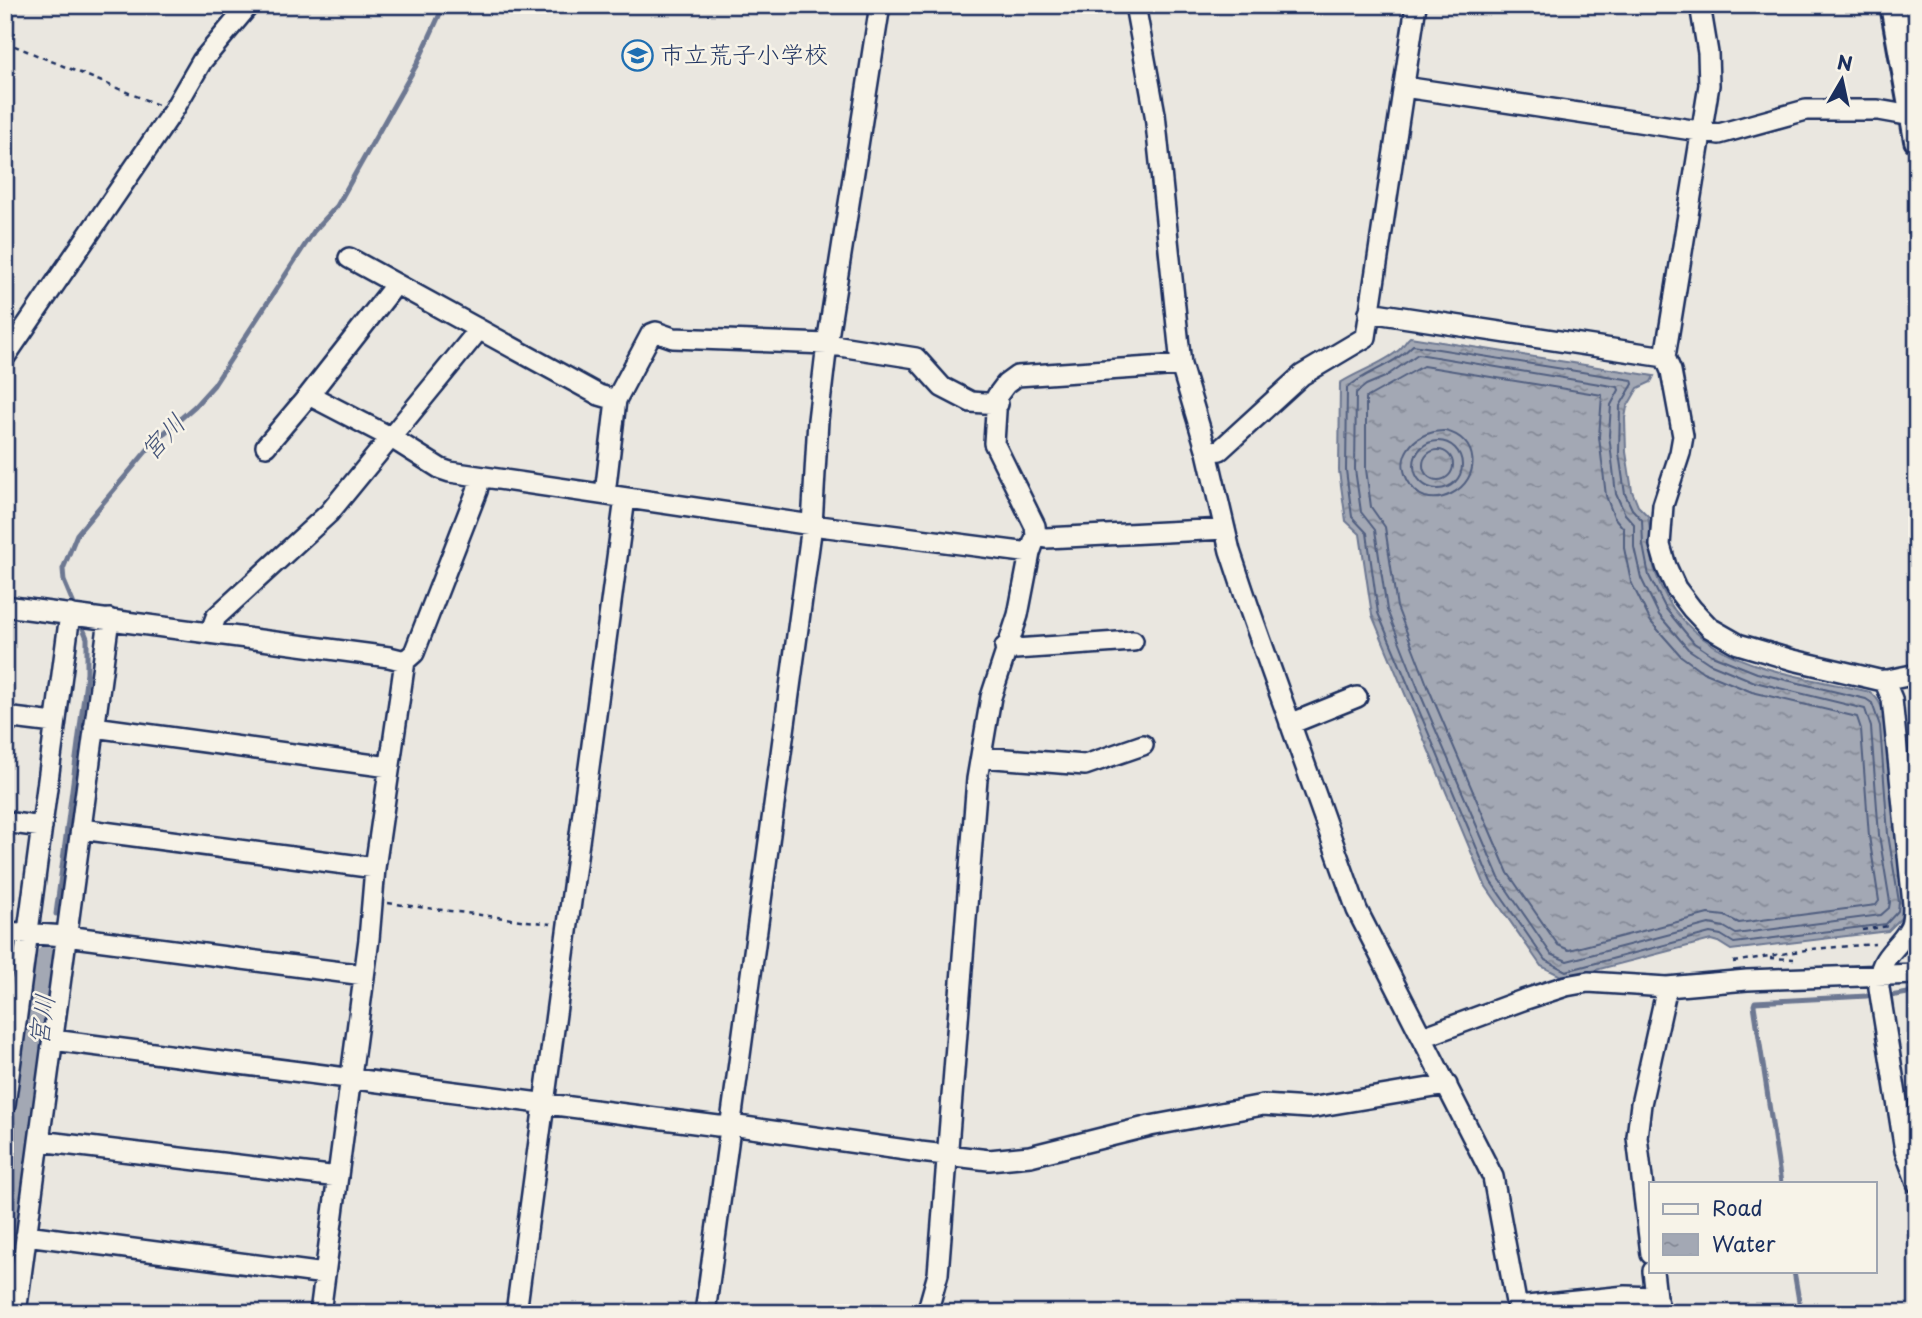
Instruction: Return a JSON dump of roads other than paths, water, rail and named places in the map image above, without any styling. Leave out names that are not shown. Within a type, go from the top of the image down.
[{"type":"main road","points":[[1893,5],[1915,128]]},
{"type":"street","points":[[5,357],[173,111],[202,61],[249,5]]},
{"type":"street","points":[[705,1313],[812,525],[818,421],[827,344],[880,5]]},
{"type":"street","points":[[1135,5],[1156,114],[1181,365],[1207,452],[1225,529],[1248,605],[1357,910],[1493,1177],[1518,1310],[1626,1296],[1658,1305],[1653,1272]]},
{"type":"street","points":[[1207,452],[1220,450],[1312,367],[1366,337],[1416,5]]},
{"type":"street","points":[[1700,5],[1709,70],[1702,132],[1665,357],[1671,371],[1683,436],[1681,453],[1663,505],[1660,545],[1666,566],[1676,587],[1692,609],[1710,628],[1738,644],[1793,660],[1884,680],[1917,674]]},
{"type":"street","points":[[1404,86],[1718,134],[1806,110],[1878,110],[1915,128]]},
{"type":"street","points":[[349,258],[599,395],[616,400]]},
{"type":"street","points":[[265,446],[309,395],[396,284]]},
{"type":"street","points":[[1369,312],[1665,357]]},
{"type":"street","points":[[210,633],[216,617],[329,513],[349,491],[477,328]]},
{"type":"street","points":[[605,494],[616,400],[651,334],[656,332],[673,338],[827,344],[916,358],[942,387],[971,402],[998,404]]},
{"type":"street","points":[[927,1313],[938,1274],[977,779],[991,697],[1005,647],[1018,615],[1033,544],[1034,526],[994,443],[997,396],[1006,383],[1017,376],[1181,365]]},
{"type":"street","points":[[309,395],[390,437],[440,469],[480,478],[812,525],[1033,544],[1046,538],[1225,529]]},
{"type":"street","points":[[320,1313],[369,939],[375,868],[405,661],[414,653],[480,478]]},
{"type":"street","points":[[516,1313],[625,498]]},
{"type":"street","points":[[5,606],[405,661]]},
{"type":"street","points":[[5,1105],[10,1039],[27,935],[70,614]]},
{"type":"street","points":[[16,1313],[109,620]]},
{"type":"street","points":[[1005,647],[1016,649],[1133,640]]},
{"type":"street","points":[[1884,680],[1892,698],[1913,904],[1911,926],[1882,964],[1879,976],[1905,1151],[1917,1183]]},
{"type":"street","points":[[1290,724],[1357,697]]},
{"type":"street","points":[[5,717],[54,723]]},
{"type":"street","points":[[94,727],[389,767]]},
{"type":"street","points":[[981,757],[1084,765],[1143,745]]},
{"type":"street","points":[[5,822],[42,827]]},
{"type":"street","points":[[81,829],[375,868]]},
{"type":"street","points":[[5,932],[66,936],[364,975]]},
{"type":"street","points":[[1423,1037],[1566,986],[1588,982],[1667,988],[1747,979],[1917,974]]},
{"type":"street","points":[[1649,1237],[1637,1136],[1641,1104],[1667,988]]},
{"type":"street","points":[[52,1040],[989,1160],[1030,1156],[1150,1126],[1263,1105],[1309,1108],[1447,1085]]},
{"type":"street","points":[[39,1141],[338,1177]]},
{"type":"street","points":[[26,1236],[325,1274]]},
{"type":"water","points":[[1410,337],[1654,376],[1651,382],[1638,388],[1627,407],[1626,452],[1632,491],[1638,506],[1648,516],[1656,574],[1671,605],[1691,629],[1716,647],[1774,671],[1870,692],[1881,706],[1887,724],[1895,833],[1906,901],[1905,914],[1888,931],[1731,950],[1711,940],[1565,978],[1541,966],[1485,885],[1372,615],[1360,534],[1346,521],[1339,471],[1340,383],[1392,355]]},
{"type":"waterway","name":"宮川","points":[[77,612],[64,581],[63,569],[77,534],[154,442],[195,406],[214,385],[314,231],[337,206],[417,64],[444,5]]},
{"type":"waterway","name":"宮川","points":[[56,914],[87,673],[87,638],[80,621]]},
{"type":"waterway","name":"宮川","points":[[5,1291],[51,958]]},
{"type":"waterway","points":[[1890,996],[1908,993],[1913,988]]},
{"type":"waterway","points":[[1781,1182],[1755,1002],[1867,996]]},
{"type":"waterway","points":[[1794,1272],[1801,1313]]},
{"type":"place","name":"市立荒子小学校","points":[[637,55]]}]
